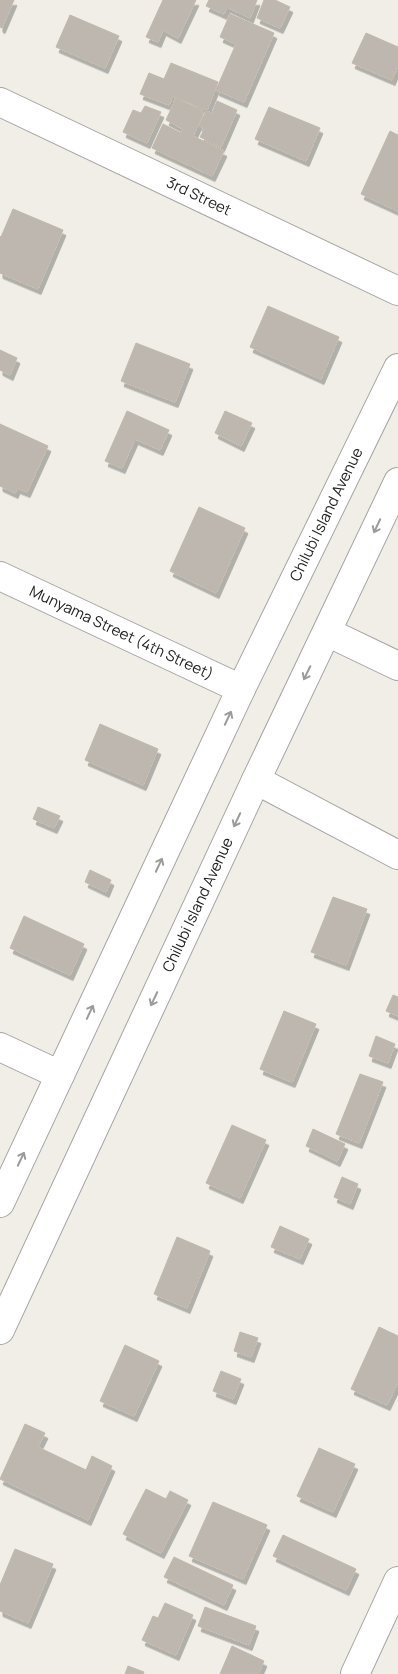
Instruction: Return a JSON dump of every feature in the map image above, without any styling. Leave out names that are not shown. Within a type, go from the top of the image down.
[{"type":"street","name":"3rd Street","points":[[0,102],[398,291]]},
{"type":"street","name":"Chilubi Island Avenue","points":[[0,1203],[241,689],[398,368]]},
{"type":"street","name":"Chilubi Island Avenue","points":[[0,1330],[256,780],[398,482]]},
{"type":"street","name":"Munyama Street (4th Street)","points":[[0,576],[241,689]]},
{"type":"street","points":[[327,632],[398,666]]},
{"type":"street","points":[[256,780],[398,854]]},
{"type":"street","points":[[0,1048],[60,1076]]},
{"type":"street","points":[[355,1674],[398,1581]]},
{"type":"building","points":[[0,0],[14,0],[2,28],[0,27]]},
{"type":"building","points":[[163,0],[196,0],[178,38],[163,30],[158,42],[146,37]]},
{"type":"building","points":[[209,0],[257,0],[250,18],[227,7],[224,14],[206,6]]},
{"type":"building","points":[[264,0],[275,0],[290,7],[280,28],[257,18]]},
{"type":"building","points":[[230,14],[274,33],[244,102],[216,90],[236,44],[220,37]]},
{"type":"building","points":[[70,15],[119,36],[105,68],[56,47]]},
{"type":"building","points":[[366,33],[398,47],[398,66],[392,80],[352,63]]},
{"type":"building","points":[[171,63],[218,82],[207,110],[173,96],[169,105],[140,94],[149,73],[164,79]]},
{"type":"building","points":[[176,98],[204,112],[193,136],[224,151],[212,176],[152,148],[163,124],[181,133],[183,129],[166,120]]},
{"type":"building","points":[[217,101],[237,110],[221,147],[200,137],[205,128],[199,126],[206,111],[212,113]]},
{"type":"building","points":[[145,106],[161,112],[147,143],[123,132],[133,110],[141,113]]},
{"type":"building","points":[[269,107],[320,128],[306,161],[255,139]]},
{"type":"building","points":[[390,131],[398,135],[398,211],[361,194]]},
{"type":"building","points":[[13,209],[63,230],[38,289],[0,273],[0,236]]},
{"type":"building","points":[[268,306],[339,337],[321,379],[250,347]]},
{"type":"building","points":[[136,343],[190,364],[175,402],[121,381]]},
{"type":"building","points":[[0,350],[17,358],[10,375],[0,370]]},
{"type":"building","points":[[127,411],[169,430],[160,450],[135,439],[122,468],[105,461]]},
{"type":"building","points":[[225,411],[252,423],[241,446],[215,433]]},
{"type":"building","points":[[0,424],[48,446],[27,492],[17,488],[15,493],[0,486]]},
{"type":"building","points":[[199,507],[245,528],[216,593],[170,571]]},
{"type":"building","points":[[100,724],[158,749],[143,785],[85,760]]},
{"type":"building","points":[[38,807],[60,816],[54,828],[33,819]]},
{"type":"building","points":[[90,870],[111,880],[106,892],[85,882]]},
{"type":"building","points":[[333,897],[367,909],[346,965],[311,952]]},
{"type":"building","points":[[24,916],[84,944],[70,975],[10,948]]},
{"type":"building","points":[[393,995],[398,997],[398,1016],[386,1011]]},
{"type":"building","points":[[284,1011],[316,1024],[292,1082],[260,1069]]},
{"type":"building","points":[[376,1036],[395,1044],[388,1063],[369,1056]]},
{"type":"building","points":[[360,1074],[383,1082],[359,1143],[336,1134]]},
{"type":"building","points":[[232,1125],[266,1140],[240,1198],[206,1183]]},
{"type":"building","points":[[313,1129],[345,1144],[337,1161],[306,1146]]},
{"type":"building","points":[[342,1177],[358,1184],[350,1204],[334,1197]]},
{"type":"building","points":[[280,1226],[309,1239],[300,1259],[271,1247]]},
{"type":"building","points":[[177,1237],[210,1251],[187,1308],[154,1294]]},
{"type":"building","points":[[379,1327],[398,1336],[398,1382],[387,1405],[351,1389]]},
{"type":"building","points":[[240,1332],[258,1338],[251,1357],[234,1351]]},
{"type":"building","points":[[125,1345],[159,1361],[134,1416],[100,1401]]},
{"type":"building","points":[[221,1371],[241,1379],[233,1399],[213,1391]]},
{"type":"building","points":[[25,1424],[45,1433],[38,1447],[86,1470],[92,1456],[112,1466],[88,1520],[0,1479]]},
{"type":"building","points":[[319,1448],[355,1464],[333,1512],[297,1496]]},
{"type":"building","points":[[146,1489],[166,1499],[170,1491],[188,1500],[161,1553],[123,1534]]},
{"type":"building","points":[[213,1502],[267,1525],[243,1579],[189,1556]]},
{"type":"building","points":[[283,1535],[356,1569],[346,1590],[273,1556]]},
{"type":"building","points":[[15,1549],[53,1564],[28,1623],[0,1611],[0,1585]]},
{"type":"building","points":[[174,1557],[233,1585],[224,1605],[164,1577]]},
{"type":"building","points":[[165,1603],[193,1615],[176,1655],[142,1640],[153,1616],[158,1618]]},
{"type":"building","points":[[205,1607],[256,1626],[249,1645],[198,1626]]},
{"type":"building","points":[[232,1646],[264,1661],[258,1674],[220,1674]]},
{"type":"building","points":[[128,1666],[144,1672],[143,1674],[125,1674]]}]
